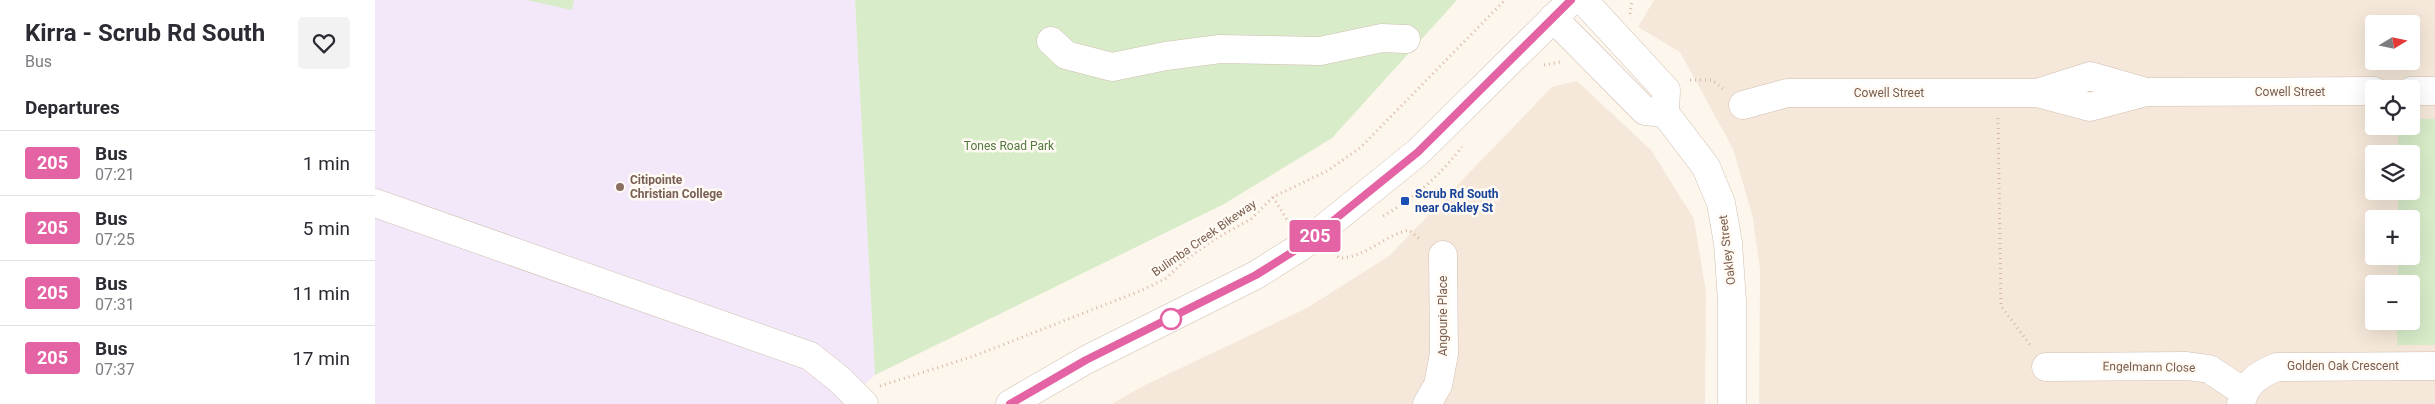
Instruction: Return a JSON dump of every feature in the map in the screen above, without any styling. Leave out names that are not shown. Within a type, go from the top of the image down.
[{"type":"street","name":"Oakley Street","points":[[1583,0],[1665,102],[1706,167],[1721,203],[1728,243],[1732,301],[1732,404]]},
{"type":"street","points":[[1010,404],[1086,360],[1256,275],[1302,246],[1418,152],[1501,72],[1562,9],[1645,110],[1665,102]]},
{"type":"street","points":[[1051,40],[1066,55],[1112,66],[1220,49],[1320,51],[1382,38],[1406,39]]},
{"type":"street","name":"Cowell Street","points":[[1743,105],[1787,93],[2037,93],[2089,107],[2146,92],[2365,91]]},
{"type":"street","points":[[2420,91],[2435,91]]},
{"type":"street","points":[[375,203],[810,356],[839,378],[863,402]]},
{"type":"street","name":"Angourie Place","points":[[1427,404],[1438,385],[1444,354],[1443,255]]},
{"type":"street","name":"Engelmann Close","points":[[2047,367],[2187,366],[2209,369],[2242,398]]},
{"type":"street","name":"Golden Oak Crescent","points":[[2242,398],[2260,373],[2277,366],[2435,366]]},
{"type":"path","name":"Bulimba Creek Bikeway","points":[[863,402],[875,388],[973,356],[1140,291],[1165,279],[1188,258],[1215,239],[1251,219],[1273,198],[1327,171],[1360,148],[1505,0]]},
{"type":"path","points":[[1665,102],[1678,80],[1712,80],[1743,105]]},
{"type":"path","points":[[1998,93],[2001,306],[2047,367]]},
{"type":"path","points":[[1332,251],[1339,258],[1353,258],[1395,233],[1409,230],[1443,255]]},
{"type":"shaded area","name":"Citipointe Christian College","points":[[375,0],[855,0],[875,375],[844,404],[375,404]]},
{"type":"shaded area","points":[[1654,0],[2435,0],[2435,119],[2420,119],[2420,80],[2365,80],[2365,135],[2398,135],[2398,145],[2365,145],[2365,200],[2398,200],[2398,210],[2365,210],[2365,265],[2398,265],[2397,275],[2365,275],[2365,330],[2397,330],[2397,345],[2435,345],[2435,404],[1759,404],[1760,270],[1753,218],[1733,149],[1680,52],[1638,27]]},
{"type":"shaded area","points":[[1577,81],[1651,150],[1694,219],[1706,292],[1705,404],[1112,404],[1141,387],[1307,308],[1389,256],[1552,87]]},
{"type":"green space","points":[[526,0],[574,0],[572,10]]},
{"type":"green space","name":"Tones Road Park","points":[[855,0],[1457,0],[1332,138],[1224,204],[875,375]]},
{"type":"green space","points":[[2420,119],[2435,119],[2435,345],[2397,345],[2397,330],[2420,330],[2420,275],[2397,275],[2398,265],[2420,265],[2420,210],[2398,210],[2398,200],[2420,200],[2420,145],[2398,145],[2398,135],[2420,135]]},
{"type":"bus line","name":"205","points":[[1010,404],[1086,360],[1256,275],[1302,246],[1418,152],[1501,72],[1571,0]]},
{"type":"place","name":"Citipointe Christian College","points":[[620,187]]},
{"type":"place","name":"Scrub Rd South near Oakley St","points":[[1405,201]]}]
